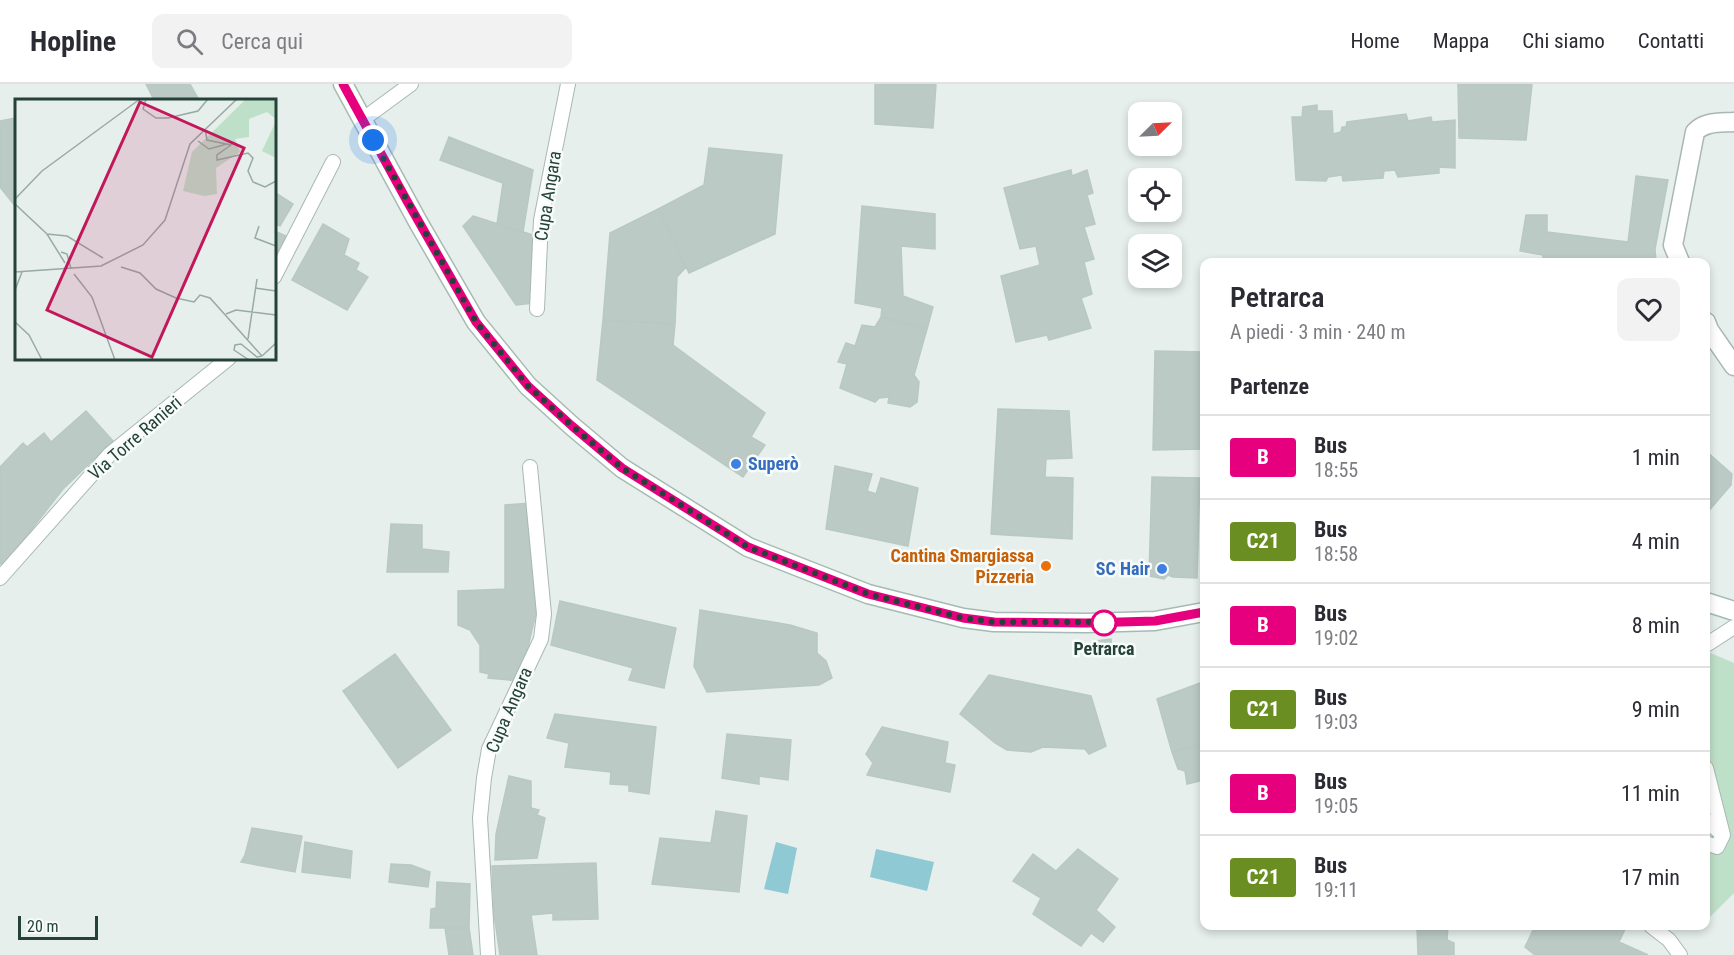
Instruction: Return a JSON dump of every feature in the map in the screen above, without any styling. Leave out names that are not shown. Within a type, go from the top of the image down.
[{"type":"street","points":[[343,84],[476,322],[528,386],[622,468],[748,547],[868,594],[963,618],[994,622],[1086,623],[1155,621],[1200,613]]},
{"type":"street","points":[[1678,258],[1673,245],[1695,132],[1700,126],[1707,124],[1734,122]]},
{"type":"street","points":[[1710,331],[1734,366]]},
{"type":"street","points":[[1710,603],[1734,611]]},
{"type":"lane","points":[[362,120],[411,84]]},
{"type":"lane","name":"Cupa Angara","points":[[537,309],[541,220],[568,84]]},
{"type":"lane","points":[[276,273],[333,162]]},
{"type":"lane","name":"Via Torre Ranieri","points":[[0,578],[110,454],[227,360]]},
{"type":"lane","name":"Cupa Angara","points":[[488,955],[480,818],[484,778],[489,749],[541,639],[544,614],[530,467]]},
{"type":"lane","points":[[1710,642],[1734,627]]},
{"type":"lane","points":[[1710,784],[1723,835],[1717,847],[1710,844]]},
{"type":"lane","points":[[1710,824],[1723,835]]},
{"type":"lane","points":[[1656,930],[1669,940],[1680,955]]},
{"type":"green space","points":[[1710,653],[1734,663],[1734,893],[1710,917]]},
{"type":"water","points":[[776,842],[797,848],[788,894],[764,889]]},
{"type":"water","points":[[876,849],[934,862],[927,891],[870,877]]},
{"type":"building","points":[[146,84],[190,84],[198,99],[154,99]]},
{"type":"building","points":[[875,84],[936,84],[933,128],[875,124]]},
{"type":"building","points":[[1458,84],[1532,84],[1526,140],[1459,138]]},
{"type":"building","points":[[1317,105],[1317,111],[1332,111],[1333,134],[1341,132],[1347,122],[1406,114],[1408,121],[1431,117],[1432,122],[1455,120],[1455,168],[1439,167],[1439,173],[1398,177],[1395,170],[1384,171],[1383,178],[1343,181],[1342,175],[1328,177],[1326,181],[1296,180],[1292,117],[1302,117],[1303,107]]},
{"type":"building","points":[[15,118],[15,206],[0,187],[0,121]]},
{"type":"building","points":[[449,137],[533,170],[523,232],[497,224],[503,183],[440,160]]},
{"type":"building","points":[[709,148],[782,155],[775,234],[689,273],[658,209],[704,185]]},
{"type":"building","points":[[1071,170],[1072,176],[1087,170],[1093,193],[1087,195],[1095,224],[1084,227],[1094,259],[1084,262],[1092,294],[1081,298],[1091,328],[1049,340],[1047,335],[1016,342],[1001,276],[1040,265],[1036,246],[1020,249],[1004,188]]},
{"type":"building","points":[[1636,176],[1668,180],[1655,249],[1656,258],[1543,258],[1543,255],[1520,251],[1526,215],[1547,215],[1547,232],[1628,242]]},
{"type":"building","points":[[276,193],[293,204],[280,226],[276,224]]},
{"type":"building","points":[[862,206],[935,214],[935,249],[901,246],[903,296],[933,307],[927,329],[881,317],[882,308],[855,303]]},
{"type":"building","points":[[658,209],[686,267],[677,277],[675,324],[603,320],[610,233]]},
{"type":"building","points":[[473,216],[533,235],[533,303],[516,305],[463,226]]},
{"type":"building","points":[[323,224],[349,239],[344,255],[359,263],[356,270],[368,277],[347,310],[292,280]]},
{"type":"building","points":[[276,232],[286,236],[276,259]]},
{"type":"building","points":[[881,317],[927,329],[914,375],[919,382],[917,402],[910,407],[888,403],[889,397],[879,398],[875,402],[840,388],[847,364],[838,362],[846,343],[855,346],[862,325],[875,327]]},
{"type":"building","points":[[603,320],[675,324],[673,345],[765,413],[751,437],[765,445],[743,477],[597,380]]},
{"type":"building","points":[[1155,351],[1200,352],[1200,449],[1153,450]]},
{"type":"building","points":[[998,409],[1069,411],[1072,458],[1046,459],[1045,477],[1073,478],[1072,539],[991,534]]},
{"type":"building","points":[[86,411],[113,441],[63,489],[3,566],[0,563],[0,467],[23,443],[27,447],[44,433],[51,442]]},
{"type":"building","points":[[1710,455],[1732,474],[1731,485],[1710,509]]},
{"type":"building","points":[[835,466],[872,474],[867,491],[876,494],[881,478],[918,488],[908,546],[826,529]]},
{"type":"building","points":[[1152,477],[1200,478],[1197,578],[1168,575],[1164,579],[1149,576]]},
{"type":"building","points":[[531,503],[536,613],[520,681],[488,678],[489,674],[480,672],[480,645],[470,630],[458,625],[458,591],[505,589],[505,505]]},
{"type":"building","points":[[391,524],[422,525],[422,549],[449,552],[448,572],[387,572]]},
{"type":"building","points":[[560,601],[676,628],[664,688],[629,680],[633,668],[551,645]]},
{"type":"building","points":[[700,610],[790,625],[817,633],[817,653],[826,661],[832,678],[819,685],[707,692],[694,666]]},
{"type":"building","points":[[1111,639],[1112,647],[1097,648],[1096,641]]},
{"type":"building","points":[[395,654],[451,730],[398,768],[343,691]]},
{"type":"building","points":[[989,675],[1091,696],[1106,746],[1089,754],[1085,749],[1043,747],[1031,752],[1007,750],[995,743],[960,714]]},
{"type":"building","points":[[1200,683],[1200,744],[1172,752],[1157,699]]},
{"type":"building","points":[[555,714],[656,727],[649,794],[629,791],[629,785],[610,784],[611,772],[565,767],[569,743],[547,738]]},
{"type":"building","points":[[882,727],[948,742],[945,763],[955,765],[950,792],[867,775],[873,763],[866,754]]},
{"type":"building","points":[[727,734],[791,740],[788,780],[759,776],[759,784],[722,778]]},
{"type":"building","points":[[1200,744],[1200,781],[1187,784],[1185,771],[1178,769],[1172,752]]},
{"type":"building","points":[[509,776],[531,781],[531,808],[539,810],[537,815],[545,818],[537,858],[495,860],[496,834]]},
{"type":"building","points":[[716,811],[747,816],[739,892],[652,884],[660,838],[711,843]]},
{"type":"building","points":[[252,828],[302,836],[295,872],[241,862]]},
{"type":"building","points":[[305,842],[352,851],[350,878],[302,872]]},
{"type":"building","points":[[1078,849],[1118,879],[1096,910],[1115,927],[1103,942],[1091,933],[1081,946],[1033,914],[1041,898],[1013,881],[1033,854],[1056,871]]},
{"type":"building","points":[[596,863],[598,919],[553,920],[553,913],[531,915],[537,955],[500,955],[494,914],[492,866]]},
{"type":"building","points":[[391,864],[411,865],[430,872],[428,887],[389,882]]},
{"type":"building","points":[[437,882],[470,884],[469,928],[430,928],[431,909],[436,908]]},
{"type":"building","points":[[445,928],[469,928],[473,955],[449,955]]},
{"type":"building","points":[[1417,930],[1448,930],[1447,940],[1454,943],[1454,955],[1418,955]]},
{"type":"building","points":[[1533,930],[1625,930],[1619,942],[1648,955],[1535,955],[1525,947]]},
{"type":"bus line","name":"B","points":[[343,84],[476,322],[528,386],[622,468],[748,547],[868,594],[963,618],[994,622],[1086,623],[1155,621],[1200,613]]},
{"type":"place","name":"Superò","points":[[736,464]]},
{"type":"place","name":"Cantina Smargiassa Pizzeria","points":[[1046,566]]},
{"type":"place","name":"SC Hair","points":[[1162,569]]},
{"type":"place","name":"Petrarca","points":[[1104,623]]},
{"type":"route","points":[[373,140],[476,322],[528,386],[622,468],[748,547],[868,594],[963,618],[994,622],[1109,622],[1104,623]]}]
